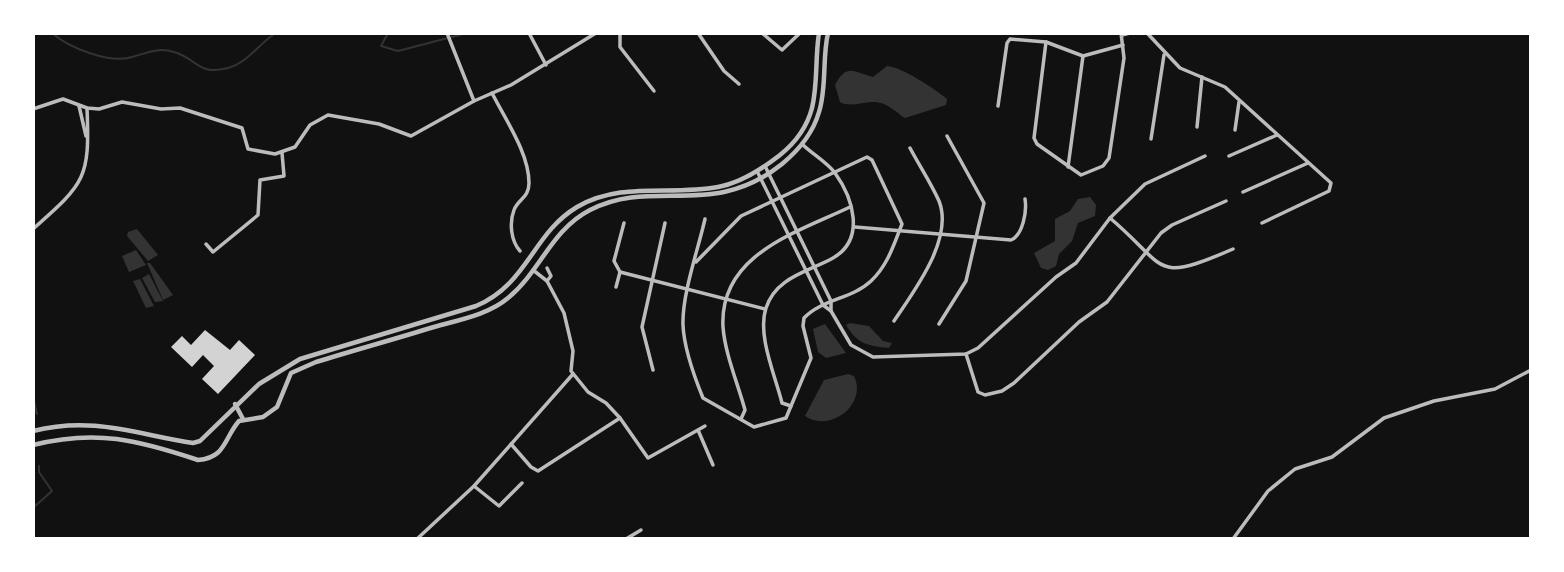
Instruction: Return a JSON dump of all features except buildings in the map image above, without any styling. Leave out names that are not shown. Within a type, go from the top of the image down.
[{"type":"street","points":[[529,33],[546,65]]},
{"type":"street","points":[[33,109],[63,99],[87,108],[99,109],[122,102],[190,110],[242,128],[251,152],[282,153],[296,148],[310,125],[328,114],[379,124],[411,136],[546,65],[597,33]]},
{"type":"street","points":[[620,33],[620,47],[654,91]]},
{"type":"street","points":[[698,33],[724,71],[739,84]]},
{"type":"street","points":[[762,33],[786,50],[800,33]]},
{"type":"street","points":[[33,431],[80,423],[145,431],[193,443],[206,437],[235,404],[258,384],[288,366],[314,354],[489,300],[513,283],[551,229],[589,201],[622,191],[718,187],[757,171],[786,150],[807,123],[815,93],[819,33]]},
{"type":"street","points":[[33,445],[98,435],[144,442],[198,460],[220,453],[235,426],[243,419],[263,417],[277,407],[291,373],[316,362],[479,314],[506,300],[533,270],[557,234],[593,208],[623,199],[720,195],[761,178],[802,144],[820,110],[828,33]]},
{"type":"street","points":[[1046,42],[1034,138],[1068,167],[1082,175],[1088,174],[1109,159],[1124,44],[1122,34],[1130,33]]},
{"type":"street","points":[[1148,33],[1181,68],[1225,87],[1332,187],[1262,223]]},
{"type":"street","points":[[448,36],[474,101]]},
{"type":"street","points":[[998,106],[1007,43],[1010,39],[1046,42],[1083,56],[1124,44]]},
{"type":"street","points":[[1151,139],[1165,54]]},
{"type":"street","points":[[1068,167],[1083,56]]},
{"type":"street","points":[[1197,127],[1202,77]]},
{"type":"street","points":[[492,93],[523,158],[529,179],[527,196],[514,212],[512,236],[520,251]]},
{"type":"street","points":[[1235,130],[1239,102]]},
{"type":"street","points":[[79,105],[89,145]]},
{"type":"street","points":[[33,229],[75,192],[85,176],[89,145],[87,108]]},
{"type":"street","points":[[1229,156],[1277,135]]},
{"type":"street","points":[[939,324],[966,281],[984,203],[947,136]]},
{"type":"street","points":[[791,406],[782,402],[766,341],[763,323],[765,309],[778,288],[842,252],[851,240],[855,227],[850,207],[834,172],[802,144]]},
{"type":"street","points":[[894,321],[928,269],[942,222],[940,202],[909,148]]},
{"type":"street","points":[[206,244],[212,253],[258,215],[260,180],[284,176],[282,153]]},
{"type":"street","points":[[757,171],[824,304],[851,345],[873,357],[966,354],[978,348],[1056,277],[1076,263],[1110,218],[1145,184],[1205,156]]},
{"type":"street","points":[[696,262],[731,224],[867,157],[872,160],[902,224],[891,256],[871,282],[824,304],[804,318],[803,327],[811,358],[791,406],[782,421],[754,427],[703,398],[683,329],[690,289],[705,219]]},
{"type":"street","points":[[1244,192],[1308,163]]},
{"type":"street","points":[[765,166],[831,301],[831,311]]},
{"type":"street","points":[[855,227],[977,239],[1017,238],[1026,207],[1024,199]]},
{"type":"street","points":[[966,354],[978,392],[985,396],[1002,391],[1079,322],[1116,293],[1144,252],[1172,225],[1226,201]]},
{"type":"street","points":[[741,419],[745,410],[723,329],[737,274],[754,256],[850,207]]},
{"type":"street","points":[[1110,218],[1155,262],[1178,270],[1233,249]]},
{"type":"street","points":[[617,287],[620,272],[614,261],[624,223]]},
{"type":"street","points":[[653,370],[642,327],[665,223]]},
{"type":"street","points":[[547,268],[551,276],[547,281]]},
{"type":"street","points":[[533,270],[547,281],[564,313],[573,351],[569,367],[573,374],[588,393],[608,404],[648,458],[705,425]]},
{"type":"street","points":[[620,272],[765,309]]},
{"type":"street","points":[[288,366],[291,373]]},
{"type":"street","points":[[1233,539],[1268,491],[1295,470],[1332,457],[1384,418],[1434,401],[1495,389],[1531,370]]},
{"type":"street","points":[[417,539],[474,486],[573,374]]},
{"type":"street","points":[[235,404],[243,419]]},
{"type":"street","points":[[511,444],[531,467],[538,471],[620,418]]},
{"type":"street","points":[[698,430],[713,465]]},
{"type":"street","points":[[474,486],[499,506],[522,482]]},
{"type":"street","points":[[626,539],[642,530]]},
{"type":"shaded area","points":[[887,66],[927,84],[947,99],[946,105],[905,118],[880,103],[840,102],[835,85],[843,73],[852,71],[873,77]]},
{"type":"shaded area","points":[[1090,197],[1096,205],[1095,216],[1078,223],[1072,241],[1059,254],[1056,266],[1048,270],[1041,268],[1034,253],[1055,241],[1055,219],[1070,211],[1078,199]]},
{"type":"shaded area","points":[[137,229],[158,255],[148,261],[127,236],[128,232]]},
{"type":"shaded area","points":[[136,250],[146,265],[129,272],[122,256]]},
{"type":"shaded area","points":[[147,263],[150,263],[173,295],[163,300]]},
{"type":"shaded area","points":[[149,274],[163,301],[155,302],[142,278]]},
{"type":"shaded area","points":[[140,279],[154,306],[146,308],[133,281]]},
{"type":"shaded area","points":[[850,323],[869,326],[883,341],[892,343],[889,348],[864,343],[850,331],[846,325]]},
{"type":"shaded area","points":[[825,324],[846,353],[826,358],[818,352],[813,329]]},
{"type":"shaded area","points":[[848,374],[854,376],[856,397],[844,413],[825,421],[805,416],[824,380]]},
{"type":"waterway","points":[[52,33],[79,49],[102,56],[123,59],[163,50],[182,55],[210,70],[235,65],[276,33]]},
{"type":"waterway","points":[[388,33],[381,46],[398,51],[467,33]]},
{"type":"waterway","points":[[34,401],[37,414]]},
{"type":"waterway","points":[[33,508],[52,491],[39,472],[39,466]]}]
